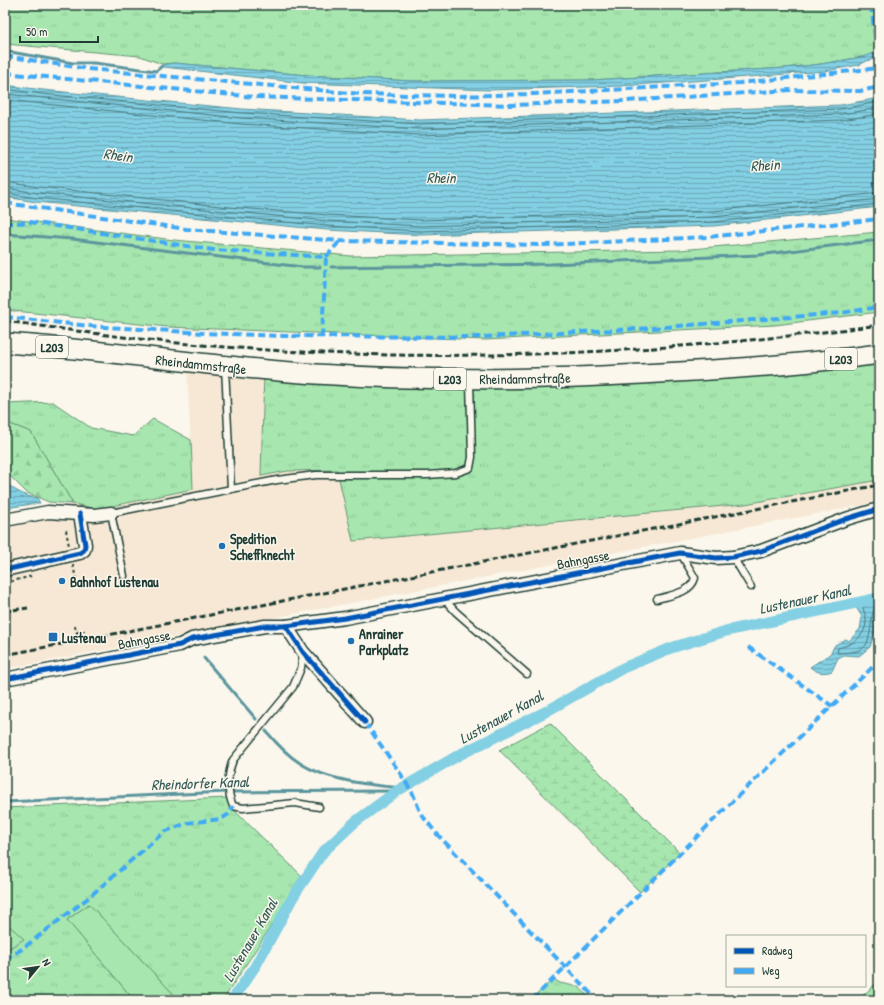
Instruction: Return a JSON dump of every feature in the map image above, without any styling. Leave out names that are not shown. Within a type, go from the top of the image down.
[{"type":"main road","name":"Rheindammstraße","points":[[5,343],[99,352],[225,367],[318,374],[470,379],[561,379],[734,370],[879,354]]},
{"type":"street","name":"Bahngasse","points":[[5,679],[180,645],[192,639],[265,626],[286,626],[345,618],[680,553],[716,558],[733,557],[761,551],[846,519],[879,509]]},
{"type":"street","points":[[5,520],[48,512],[80,514],[111,513]]},
{"type":"street","points":[[5,570],[80,553],[84,550],[86,545],[80,514]]},
{"type":"street","points":[[286,626],[303,652],[365,722]]},
{"type":"lane","points":[[225,367],[231,489]]},
{"type":"lane","points":[[124,576],[111,513],[277,480],[316,475],[426,475],[456,473],[470,468],[472,450],[470,379]]},
{"type":"lane","points":[[657,600],[688,589],[693,585],[695,578],[680,553]]},
{"type":"lane","points":[[733,557],[751,587]]},
{"type":"lane","points":[[444,599],[456,612],[527,674]]},
{"type":"lane","points":[[303,652],[301,668],[293,687],[233,760],[229,771],[230,799],[233,806],[242,808],[295,804],[319,807]]},
{"type":"path","points":[[66,530],[70,549]]},
{"type":"path","points":[[74,570],[76,579]]},
{"type":"path","points":[[75,626],[78,638]]},
{"type":"path","points":[[77,632],[85,631]]},
{"type":"shaded area","points":[[187,368],[264,374],[261,476],[288,471],[337,470],[433,533],[745,504],[879,480],[879,502],[5,669],[5,512],[73,504],[98,509],[193,489]]},
{"type":"green space","points":[[5,5],[879,5],[879,54],[871,54],[821,64],[785,68],[592,80],[412,81],[307,75],[174,63],[162,64],[140,56],[5,44]]},
{"type":"green space","points":[[5,218],[174,240],[351,256],[680,250],[879,232],[879,312],[775,325],[485,340],[168,327],[5,310]]},
{"type":"green space","points":[[879,360],[879,480],[745,504],[353,541],[337,470],[288,471],[261,476],[264,374],[467,384],[635,384]]},
{"type":"green space","points":[[53,402],[91,428],[133,436],[153,419],[191,440],[193,489],[98,509],[73,504],[31,432],[5,422],[5,404]]},
{"type":"green space","points":[[5,422],[31,432],[73,504],[49,502],[27,493],[5,471]]},
{"type":"green space","points":[[550,723],[680,853],[640,892],[499,750]]},
{"type":"green space","points":[[227,798],[236,812],[303,877],[223,1000],[179,1000],[89,904],[67,920],[134,1000],[5,1000],[5,951],[20,941],[5,926],[5,808]]},
{"type":"green space","points":[[89,904],[179,1000],[134,1000],[67,920]]},
{"type":"green space","points":[[5,922],[24,939],[5,951]]},
{"type":"green space","points":[[553,979],[560,983],[579,987],[591,1000],[531,1000]]},
{"type":"green space","points":[[879,981],[879,1000],[858,1000]]},
{"type":"water","points":[[871,54],[879,54],[879,59],[869,60],[859,65],[825,71],[620,86],[488,90],[303,83],[164,67],[162,65],[174,63],[307,75],[412,81],[592,80],[785,68],[821,64]]},
{"type":"water","name":"Rhein","points":[[5,85],[242,109],[420,120],[841,105],[879,98],[879,207],[714,226],[421,235],[327,230],[36,202],[5,197]]},
{"type":"water","points":[[5,480],[14,489],[23,494],[37,498],[40,503],[5,508]]},
{"type":"water","points":[[879,598],[876,628],[870,647],[859,656],[844,655],[838,658],[832,671],[815,671],[810,667],[830,654],[835,645],[846,639],[849,641],[860,629],[862,617],[854,604]]},
{"type":"waterway","points":[[5,51],[73,63],[94,63],[156,71],[162,66]]},
{"type":"waterway","points":[[5,234],[72,239],[302,267],[320,267]]},
{"type":"waterway","points":[[331,267],[551,264],[758,255],[879,240]]},
{"type":"waterway","name":"Lustenauer Kanal","points":[[232,1000],[256,965],[293,897],[323,852],[355,822],[397,791],[459,755],[547,711],[623,668],[671,648],[726,631],[879,598]]},
{"type":"waterway","points":[[204,658],[256,719]]},
{"type":"waterway","points":[[266,731],[291,756],[311,769],[323,774],[350,781],[402,788]]},
{"type":"waterway","name":"Rheindorfer Kanal","points":[[5,802],[227,792],[397,791]]},
{"type":"railway","points":[[5,321],[128,338],[177,343],[286,351],[371,355],[541,354],[626,350],[711,344],[879,325]]},
{"type":"railway","points":[[5,655],[879,485]]},
{"type":"railway","points":[[5,611],[28,608]]},
{"type":"marked path","points":[[871,5],[879,67]]},
{"type":"marked path","points":[[5,56],[88,69],[361,94],[455,96],[533,94],[740,83],[879,68]]},
{"type":"marked path","points":[[5,73],[255,97],[510,105],[626,101],[790,90],[860,91],[879,87]]},
{"type":"marked path","points":[[5,203],[186,229],[340,241],[544,245],[707,237],[879,219]]},
{"type":"marked path","points":[[5,224],[30,222],[213,250],[326,257],[322,335]]},
{"type":"marked path","points":[[326,257],[340,241]]},
{"type":"marked path","points":[[5,317],[90,326],[204,333],[284,336],[484,337],[653,328],[841,313],[879,307]]},
{"type":"marked path","points":[[748,647],[832,706]]},
{"type":"marked path","points":[[532,1000],[736,798],[879,661]]},
{"type":"marked path","points":[[365,722],[413,794],[421,814],[436,833],[597,1000]]},
{"type":"marked path","points":[[5,959],[22,949],[88,898],[164,832],[187,823],[221,819],[229,814],[233,806]]},
{"type":"cycle path","points":[[5,679],[180,645],[192,639],[265,626],[286,626],[345,618],[680,553],[716,558],[733,557],[761,551],[846,519],[879,509]]},
{"type":"cycle path","points":[[5,570],[80,553],[84,550],[85,545],[80,514]]},
{"type":"cycle path","points":[[286,626],[303,652],[365,722]]},
{"type":"place","name":"Spedition Scheffknecht","points":[[222,546]]},
{"type":"place","name":"Bahnhof Lustenau","points":[[62,581]]},
{"type":"place","name":"Lustenau","points":[[53,637]]},
{"type":"place","name":"Anrainer Parkplatz","points":[[351,641]]}]
